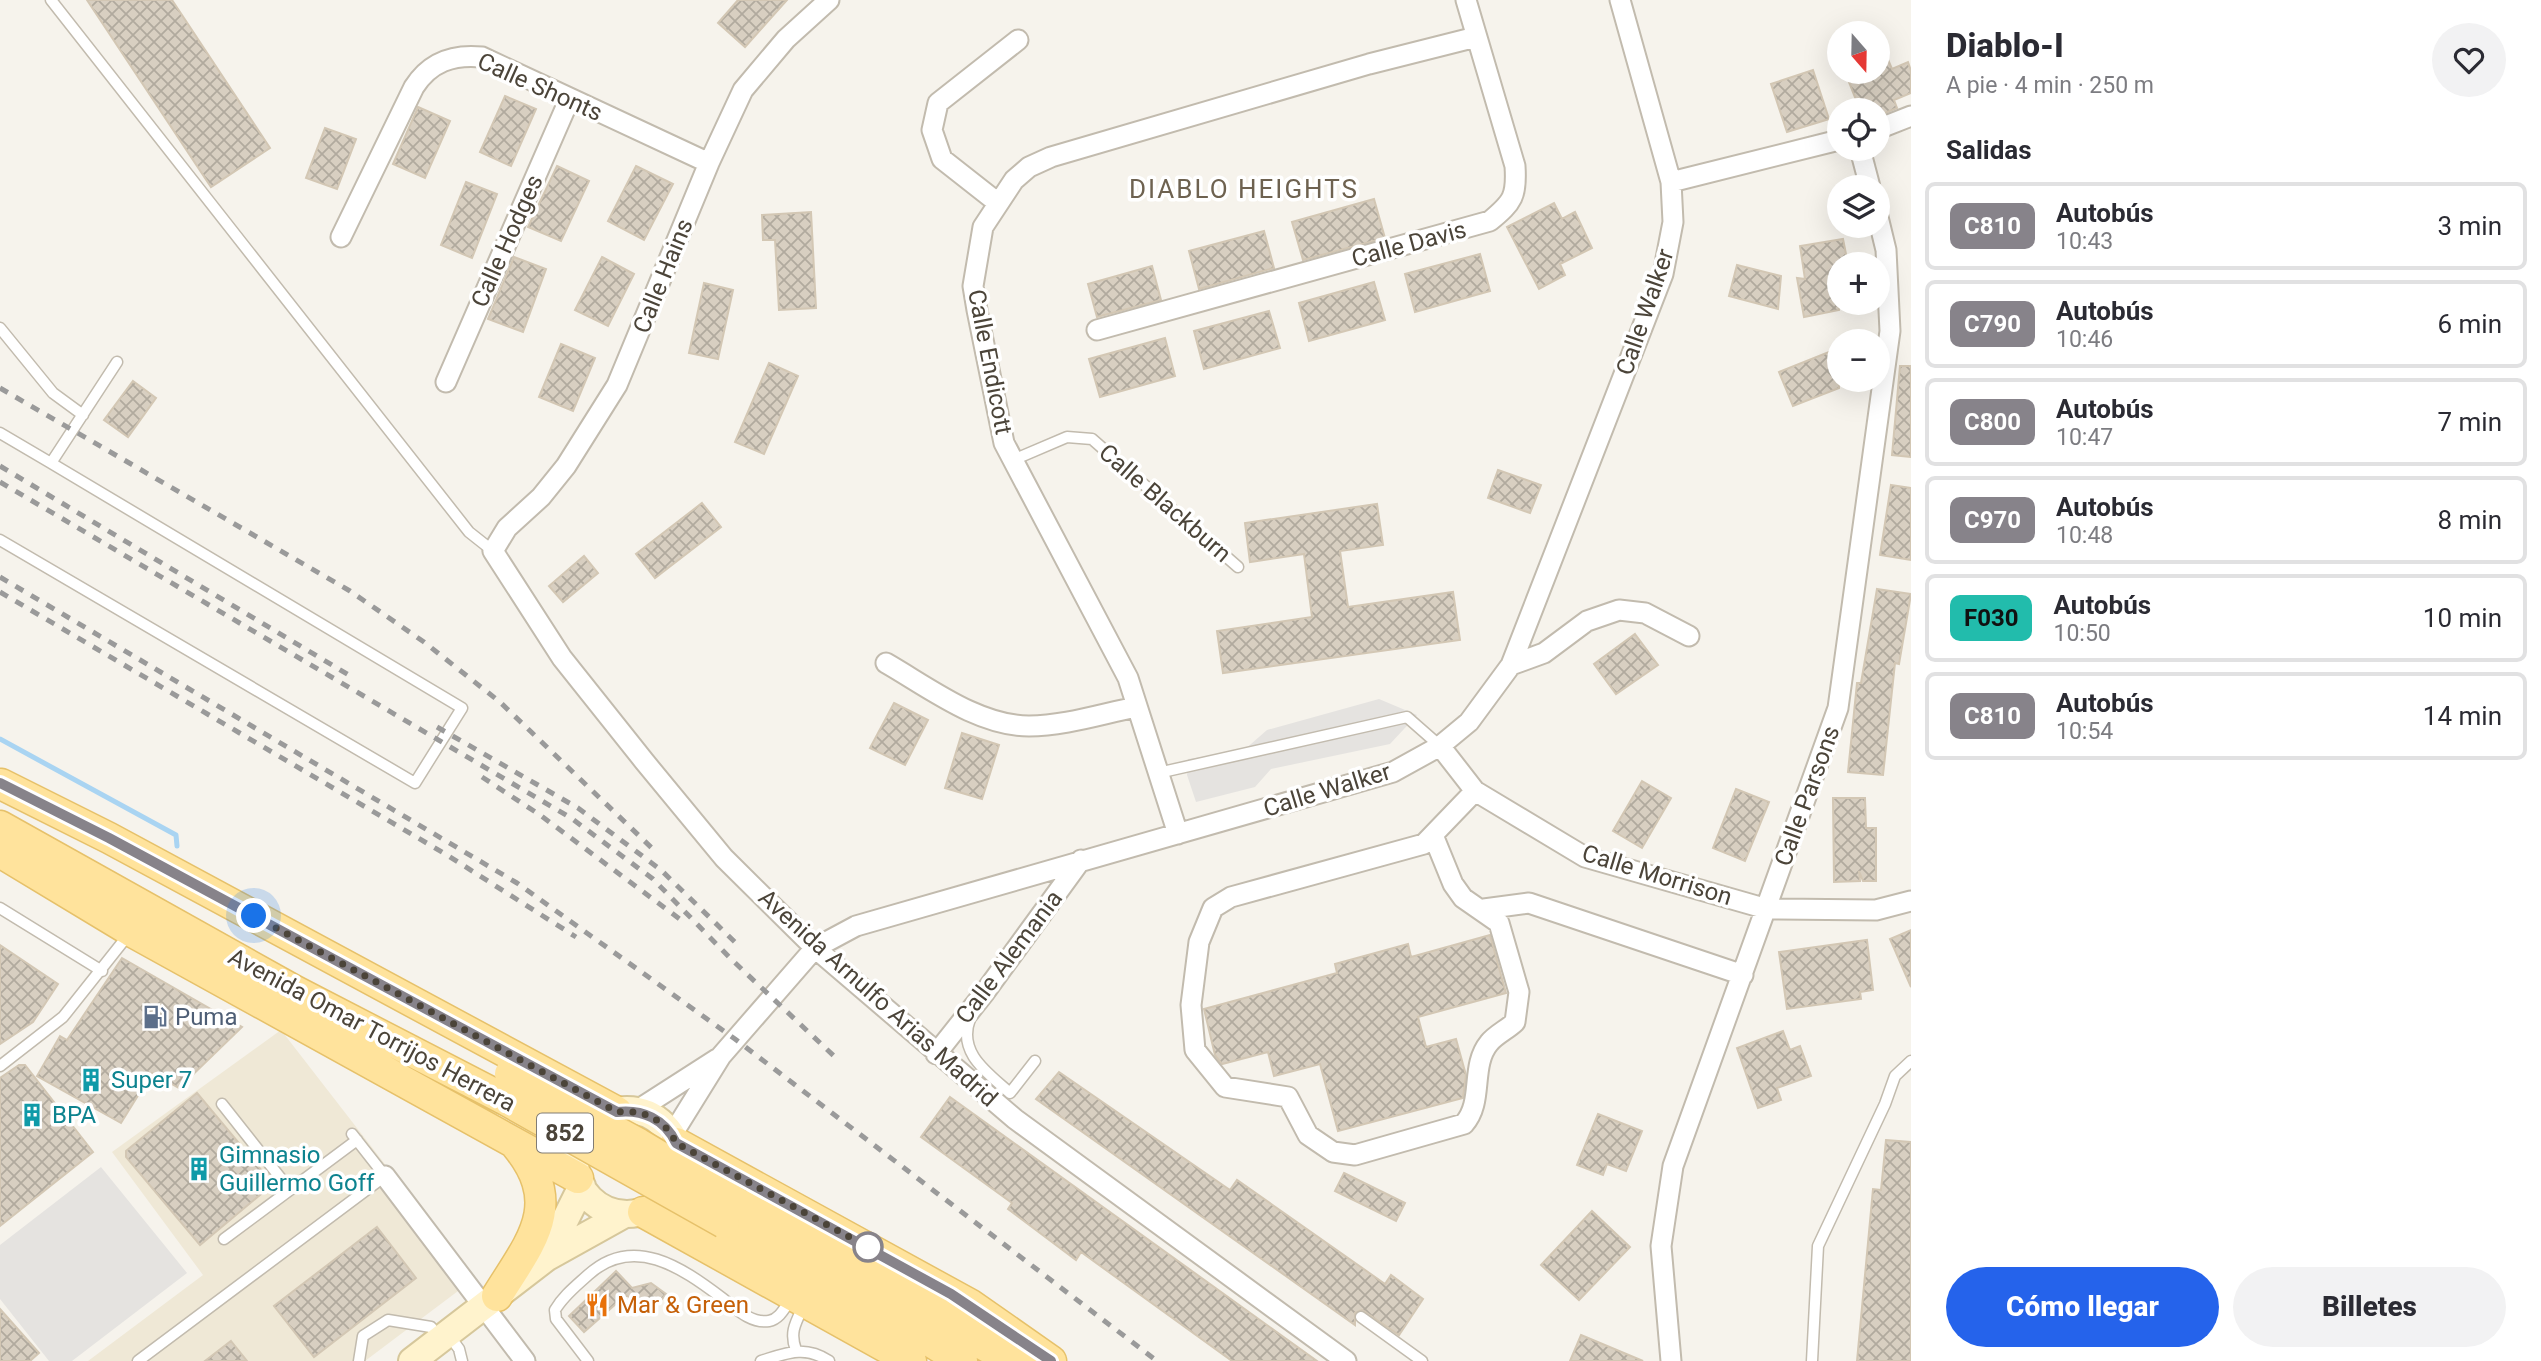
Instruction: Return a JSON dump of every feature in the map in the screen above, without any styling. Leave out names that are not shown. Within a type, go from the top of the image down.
[{"type":"main road","name":"Avenida Omar Torrijos Herrera","points":[[0,783],[110,850],[511,1078],[639,1144],[741,1206],[1013,1361]]},
{"type":"main road","name":"Avenida Omar Torrijos Herrera","points":[[0,826],[295,991],[511,1078]]},
{"type":"main road","points":[[0,852],[131,931],[487,1126],[580,1182]]},
{"type":"main road","points":[[511,1078],[626,1111]]},
{"type":"main road","points":[[487,1126],[516,1122],[530,1106],[534,1092],[532,1078],[511,1078]]},
{"type":"main road","points":[[674,1139],[741,1206],[971,1305],[1051,1361]]},
{"type":"main road","points":[[491,1301],[536,1232],[542,1209],[535,1174],[514,1142]]},
{"type":"main road","points":[[722,1256],[709,1237],[708,1222],[713,1207],[729,1192],[744,1188],[741,1206]]},
{"type":"main road","name":"Avenida Omar Torrijos Herrera","points":[[741,1206],[888,1315],[962,1361]]},
{"type":"main road","points":[[634,1213],[722,1256],[911,1361]]},
{"type":"street","name":"Calle Hains","points":[[493,551],[507,528],[541,496],[566,466],[617,386],[709,163],[743,90],[786,39],[829,0]]},
{"type":"street","name":"Calle Davis","points":[[1097,330],[1490,222],[1509,206],[1516,189],[1515,166],[1466,0]]},
{"type":"street","name":"Calle Walker","points":[[674,1139],[721,1056],[815,948],[856,926],[1393,772],[1440,746],[1469,722],[1511,665],[1663,274],[1673,222],[1671,182],[1620,0]]},
{"type":"street","name":"Calle Endicott","points":[[1178,834],[1128,678],[1004,443],[973,286],[983,227],[1014,180],[1029,167],[1051,157],[1369,65],[1476,37]]},
{"type":"street","points":[[998,203],[942,159],[932,130],[938,103],[1018,40]]},
{"type":"street","name":"Calle Shonts","points":[[341,237],[421,76],[441,61],[464,55],[482,57],[569,100],[709,163]]},
{"type":"street","name":"Calle Hodges","points":[[446,382],[569,100]]},
{"type":"street","points":[[1890,124],[1911,116]]},
{"type":"street","points":[[1671,182],[1827,144]]},
{"type":"street","name":"Calle Parsons","points":[[1671,1361],[1661,1246],[1673,1166],[1839,708],[1890,331],[1883,238]]},
{"type":"street","name":"Avenida Arnulfo Arias Madrid","points":[[493,551],[562,658],[643,761],[724,858],[815,948],[1015,1119],[1346,1361]]},
{"type":"street","points":[[1511,665],[1544,653],[1587,621],[1619,610],[1645,612],[1689,636]]},
{"type":"street","points":[[886,663],[968,709],[1005,724],[1054,724],[1136,707]]},
{"type":"street","name":"Calle Morrison","points":[[1440,746],[1475,791],[1585,857],[1766,909],[1876,910],[1911,901]]},
{"type":"street","points":[[1433,835],[1453,884],[1463,898],[1484,909],[1499,923],[1519,992],[1515,1021],[1489,1043],[1481,1060],[1472,1115],[1464,1124],[1355,1155],[1333,1152],[1308,1135],[1288,1097],[1225,1087],[1195,1050],[1191,1005],[1199,942],[1213,908],[1231,897],[1424,844],[1475,791]]},
{"type":"street","name":"Calle Alemania","points":[[936,1054],[976,1004],[1081,860]]},
{"type":"street","points":[[1484,909],[1529,903],[1742,975]]},
{"type":"street","name":"Calle Walker","points":[[626,1111],[721,1056]]},
{"type":"street","points":[[412,1361],[546,1258],[634,1213],[659,1204],[670,1192],[678,1176],[679,1159],[674,1139],[654,1118],[626,1111],[597,1121],[582,1137],[576,1159],[580,1182],[602,1208],[634,1213]]},
{"type":"street","points":[[385,1176],[491,1301],[524,1361]]},
{"type":"street","points":[[546,1258],[580,1182]]},
{"type":"lane","points":[[51,0],[469,532],[493,551]]},
{"type":"lane","points":[[0,328],[53,393],[83,415]]},
{"type":"lane","points":[[51,463],[117,362]]},
{"type":"lane","points":[[0,433],[461,708],[415,783],[0,540]]},
{"type":"lane","name":"Calle Blackburn","points":[[1012,460],[1067,437],[1092,439],[1238,567]]},
{"type":"lane","points":[[1158,773],[1407,717],[1440,746]]},
{"type":"lane","points":[[0,908],[102,971]]},
{"type":"lane","points":[[0,1066],[63,1017],[131,931]]},
{"type":"lane","points":[[976,1004],[966,1028],[967,1046],[976,1062],[1010,1093],[1035,1061]]},
{"type":"lane","points":[[1812,1361],[1818,1246],[1885,1104],[1895,1076],[1911,1061]]},
{"type":"lane","points":[[222,1104],[290,1190]]},
{"type":"lane","points":[[138,1361],[385,1176],[354,1137],[290,1190],[224,1239]]},
{"type":"lane","points":[[588,1361],[556,1319],[555,1310],[563,1297],[602,1262],[615,1256],[634,1254],[660,1260],[699,1281],[753,1319],[770,1321],[799,1299]]},
{"type":"lane","points":[[796,1350],[792,1339],[799,1299]]},
{"type":"lane","points":[[1361,1317],[1422,1361]]},
{"type":"lane","points":[[359,1361],[363,1336],[388,1320],[431,1327],[459,1349],[461,1361]]},
{"type":"lane","points":[[761,1361],[796,1350],[816,1352],[829,1361]]},
{"type":"shaded area","points":[[1379,699],[1417,715],[1390,744],[1271,769],[1255,787],[1196,802],[1187,775],[1188,759],[1243,751],[1267,730]]},
{"type":"shaded area","points":[[281,1030],[474,1279],[365,1361],[88,1361],[203,1275],[112,1152]]},
{"type":"shaded area","points":[[101,1167],[187,1273],[72,1361],[49,1361],[0,1299],[0,1245]]},
{"type":"building","points":[[87,0],[172,0],[270,148],[211,187]]},
{"type":"building","points":[[738,0],[787,0],[745,47],[718,23]]},
{"type":"building","points":[[1908,62],[1911,71],[1911,93],[1894,100],[1897,108],[1890,111],[1890,98],[1855,98],[1850,84],[1890,84],[1890,64],[1892,69]]},
{"type":"building","points":[[1813,70],[1827,120],[1787,132],[1771,84]]},
{"type":"building","points":[[505,96],[536,109],[511,166],[480,152]]},
{"type":"building","points":[[418,107],[450,121],[425,178],[393,164]]},
{"type":"building","points":[[325,128],[356,139],[337,189],[306,178]]},
{"type":"building","points":[[557,166],[589,181],[561,241],[528,227]]},
{"type":"building","points":[[636,166],[673,184],[644,240],[608,221]]},
{"type":"building","points":[[466,182],[497,194],[472,258],[441,245]]},
{"type":"building","points":[[1374,199],[1385,238],[1303,260],[1292,222]]},
{"type":"building","points":[[1554,203],[1562,219],[1575,212],[1592,248],[1560,264],[1565,275],[1539,289],[1507,227]]},
{"type":"building","points":[[811,212],[816,308],[779,310],[775,240],[763,240],[762,215]]},
{"type":"building","points":[[1264,231],[1274,268],[1199,289],[1189,251]]},
{"type":"building","points":[[1843,239],[1846,252],[1827,252],[1827,312],[1804,317],[1797,278],[1805,279],[1800,246]]},
{"type":"building","points":[[1480,254],[1490,291],[1415,312],[1405,274]]},
{"type":"building","points":[[514,257],[546,269],[523,332],[488,319]]},
{"type":"building","points":[[602,257],[634,274],[608,326],[575,310]]},
{"type":"building","points":[[1737,265],[1781,276],[1778,309],[1729,296]]},
{"type":"building","points":[[1152,266],[1161,300],[1097,317],[1088,284]]},
{"type":"building","points":[[1374,282],[1385,320],[1309,341],[1299,303]]},
{"type":"building","points":[[704,283],[733,290],[718,359],[689,353]]},
{"type":"building","points":[[1269,311],[1280,348],[1204,369],[1194,331]]},
{"type":"building","points":[[1165,338],[1175,376],[1100,397],[1089,359]]},
{"type":"building","points":[[561,344],[595,358],[573,411],[539,397]]},
{"type":"building","points":[[1827,353],[1829,392],[1793,406],[1779,372]]},
{"type":"building","points":[[769,363],[798,376],[764,454],[735,442]]},
{"type":"building","points":[[1900,366],[1911,366],[1911,457],[1892,455]]},
{"type":"building","points":[[133,381],[156,398],[128,437],[104,420]]},
{"type":"building","points":[[1498,470],[1541,485],[1530,513],[1488,498]]},
{"type":"building","points":[[1891,485],[1911,488],[1911,560],[1880,555]]},
{"type":"building","points":[[702,503],[721,527],[655,578],[636,554]]},
{"type":"building","points":[[1377,504],[1383,545],[1340,551],[1348,607],[1453,592],[1460,640],[1223,673],[1217,631],[1312,617],[1304,554],[1250,562],[1245,523]]},
{"type":"building","points":[[584,556],[598,573],[563,602],[549,586]]},
{"type":"building","points":[[1877,589],[1911,594],[1899,664],[1895,663],[1883,775],[1848,772],[1857,683],[1861,683]]},
{"type":"building","points":[[1635,634],[1658,665],[1616,694],[1594,664]]},
{"type":"building","points":[[894,703],[928,720],[905,765],[870,748]]},
{"type":"building","points":[[962,733],[999,745],[982,799],[945,788]]},
{"type":"building","points":[[1642,781],[1671,798],[1642,848],[1613,831]]},
{"type":"building","points":[[1736,789],[1769,802],[1745,861],[1713,848]]},
{"type":"building","points":[[1833,798],[1865,798],[1866,828],[1876,828],[1876,881],[1863,881],[1859,871],[1860,881],[1834,882]]},
{"type":"building","points":[[1911,930],[1911,987],[1890,939]]},
{"type":"building","points":[[1490,935],[1506,993],[1418,1017],[1426,1047],[1456,1039],[1466,1075],[1463,1098],[1338,1131],[1320,1064],[1274,1076],[1268,1052],[1222,1064],[1215,1055],[1204,1009],[1337,973],[1335,964],[1408,944],[1411,957]]},
{"type":"building","points":[[1867,940],[1873,990],[1860,992],[1861,999],[1787,1009],[1779,952]]},
{"type":"building","points":[[0,945],[58,984],[33,1022],[0,1044]]},
{"type":"building","points":[[122,958],[242,1027],[179,1088],[152,1073],[121,1123],[37,1076],[60,1036],[67,1040]]},
{"type":"building","points":[[1783,1031],[1790,1050],[1800,1046],[1811,1076],[1777,1088],[1781,1100],[1758,1108],[1737,1048]]},
{"type":"building","name":"BPA","points":[[19,1065],[25,1065],[93,1152],[0,1226],[0,1078]]},
{"type":"building","points":[[1059,1072],[1230,1190],[1237,1180],[1385,1284],[1391,1275],[1423,1299],[1399,1335],[1362,1310],[1355,1313],[1355,1325],[1036,1099]]},
{"type":"building","name":"Gimnasio Guillermo Goff","points":[[197,1093],[273,1184],[200,1245],[126,1157],[126,1151]]},
{"type":"building","points":[[950,1097],[1317,1361],[1232,1361],[1081,1252],[1076,1260],[1008,1209],[1012,1203],[921,1137]]},
{"type":"building","points":[[1598,1114],[1642,1131],[1626,1171],[1607,1164],[1603,1175],[1577,1165]]},
{"type":"building","points":[[1886,1140],[1911,1142],[1911,1361],[1857,1361],[1873,1189],[1881,1190]]},
{"type":"building","points":[[1344,1173],[1405,1203],[1396,1221],[1335,1191]]},
{"type":"building","points":[[1592,1211],[1630,1247],[1579,1300],[1541,1265]]},
{"type":"building","points":[[377,1227],[416,1278],[314,1357],[274,1306]]},
{"type":"building","name":"Mar & Green","points":[[616,1271],[632,1288],[651,1283],[666,1294],[651,1313],[626,1295],[584,1332],[569,1316]]},
{"type":"building","points":[[0,1309],[39,1353],[30,1361],[0,1361]]},
{"type":"building","points":[[1581,1335],[1643,1361],[1570,1361]]},
{"type":"building","points":[[231,1341],[247,1361],[205,1361]]},
{"type":"waterway","points":[[0,739],[176,835],[177,846]]},
{"type":"railway","points":[[0,388],[350,591],[424,642],[500,702],[656,852]]},
{"type":"railway","points":[[0,466],[352,677]]},
{"type":"railway","points":[[0,482],[571,818],[653,879],[731,959],[835,1057]]},
{"type":"railway","points":[[0,577],[517,883],[735,1039],[1157,1361]]},
{"type":"railway","points":[[0,592],[447,855],[576,937]]},
{"type":"railway","points":[[437,727],[578,808],[661,870],[741,948]]},
{"type":"railway","points":[[482,777],[540,815],[681,920]]},
{"type":"bus line","name":"C810","points":[[0,783],[109,838],[617,1112],[636,1111],[654,1118],[668,1130],[676,1143],[971,1305],[1051,1361]]},
{"type":"place","name":"Puma","points":[[155,1017]]},
{"type":"place","name":"Super 7","points":[[91,1080]]},
{"type":"place","name":"BPA","points":[[32,1115]]},
{"type":"place","name":"Gimnasio Guillermo Goff","points":[[199,1169]]},
{"type":"place","name":"Mar & Green","points":[[597,1305]]},
{"type":"district","name":"DIABLO HEIGHTS","points":[[1244,189]]},
{"type":"route","points":[[254,916],[617,1112],[636,1111],[654,1118],[668,1130],[676,1143],[868,1247]]}]
